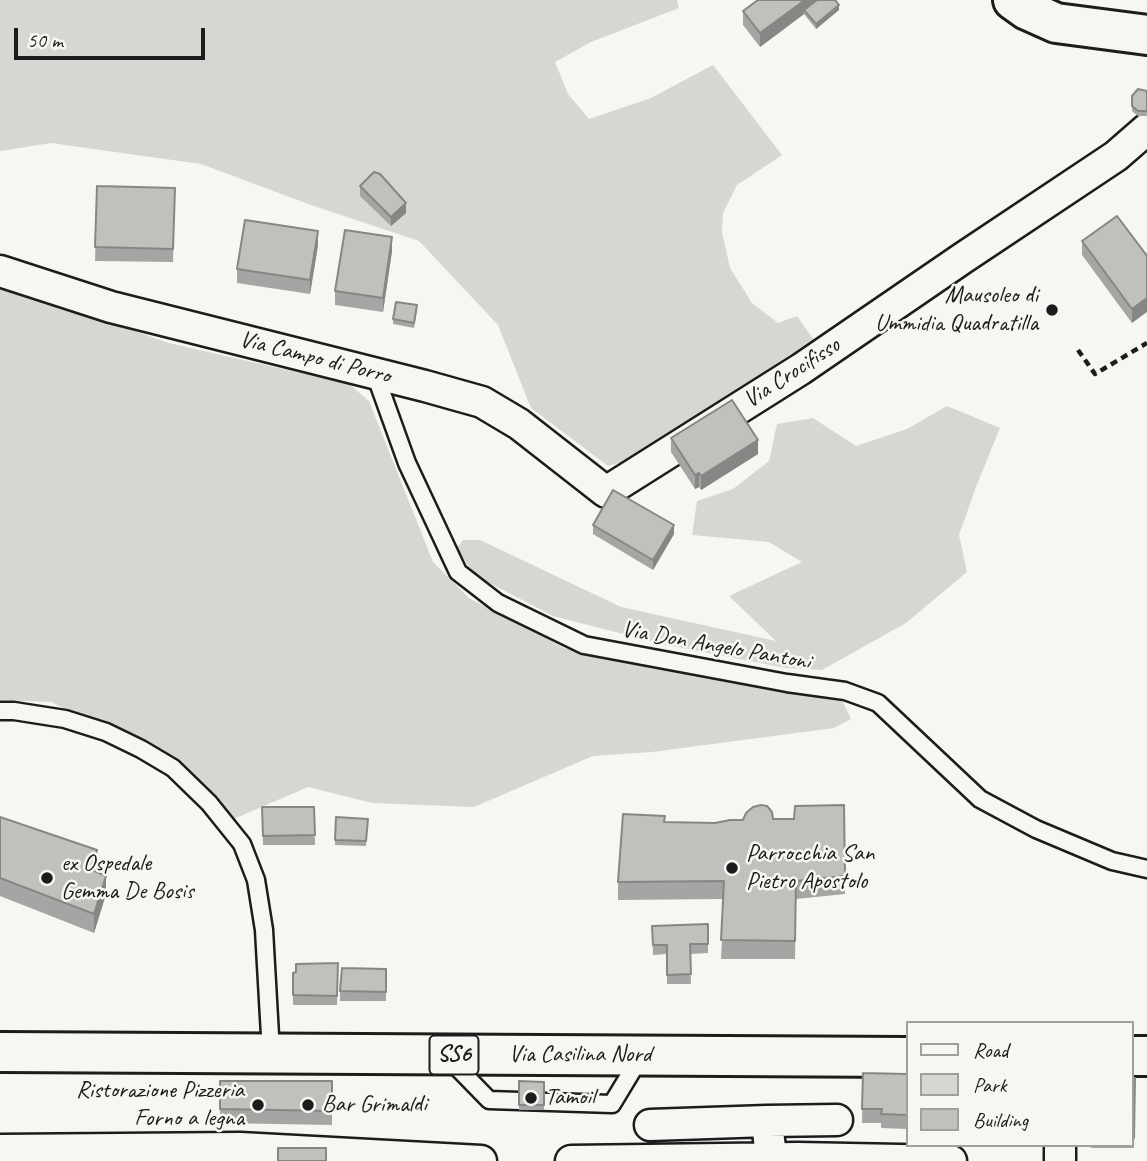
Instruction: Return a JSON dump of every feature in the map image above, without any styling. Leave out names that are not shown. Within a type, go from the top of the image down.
[{"type":"main road","points":[[1013,0],[1027,10],[1056,23],[1147,35]]},
{"type":"main road","name":"Via Casilina Nord","points":[[0,1052],[906,1057]]},
{"type":"street","name":"Via Crocifisso","points":[[607,492],[801,369],[1116,156],[1147,129]]},
{"type":"street","name":"Via Campo di Porro","points":[[0,271],[111,307],[482,402],[519,424],[607,492]]},
{"type":"street","points":[[650,1125],[837,1120]]},
{"type":"street","points":[[767,1121],[771,1158]]},
{"type":"street","points":[[0,1150],[240,1147],[370,1158],[481,1161]]},
{"type":"street","points":[[572,1161],[771,1158],[951,1161]]},
{"type":"lane","name":"Via Don Angelo Pantoni","points":[[375,373],[407,463],[458,572],[498,603],[584,645],[787,683],[845,691],[878,704],[979,799],[1036,829],[1112,861],[1147,869]]},
{"type":"lane","points":[[0,711],[65,719],[106,732],[141,748],[173,768],[209,803],[242,844],[256,880],[264,930],[271,1053]]},
{"type":"path","points":[[1078,350],[1095,374],[1147,343]]},
{"type":"green space","points":[[0,0],[677,0],[679,8],[591,42],[555,62],[568,94],[589,119],[651,98],[713,65],[782,155],[737,185],[723,213],[722,232],[730,268],[752,303],[778,323],[797,316],[813,339],[637,458],[608,466],[531,408],[498,325],[419,241],[201,164],[51,143],[0,151]]},
{"type":"green space","points":[[0,284],[169,343],[349,384],[369,401],[433,562],[469,598],[564,648],[843,702],[851,719],[834,728],[652,752],[593,756],[474,807],[372,803],[308,787],[229,821],[182,765],[51,702],[0,700]]},
{"type":"green space","points":[[947,406],[1000,428],[959,535],[967,572],[906,623],[822,670],[786,668],[662,644],[553,616],[474,575],[457,548],[463,540],[480,540],[621,607],[776,641],[729,596],[802,562],[769,542],[692,535],[697,501],[733,489],[769,461],[777,424],[813,418],[856,446],[907,429]]},
{"type":"building","points":[[758,0],[805,0],[760,33],[743,11]]},
{"type":"building","points":[[817,0],[835,0],[839,5],[816,24],[804,10]]},
{"type":"building","points":[[1138,89],[1147,91],[1147,111],[1138,111],[1132,106],[1132,96]]},
{"type":"building","points":[[374,172],[380,174],[406,203],[391,217],[360,186]]},
{"type":"building","points":[[97,186],[175,188],[173,249],[95,247]]},
{"type":"building","points":[[1117,216],[1147,256],[1147,298],[1132,309],[1082,241]]},
{"type":"building","points":[[245,220],[318,231],[310,280],[237,269]]},
{"type":"building","points":[[345,230],[392,237],[383,298],[335,291]]},
{"type":"building","points":[[396,302],[417,305],[414,323],[393,319]]},
{"type":"building","points":[[732,400],[758,440],[701,476],[699,473],[695,475],[671,438]]},
{"type":"building","points":[[613,490],[674,525],[653,560],[593,525]]},
{"type":"building","name":"Parrocchia San Pietro Apostolo","points":[[844,805],[845,876],[796,881],[795,941],[721,940],[724,881],[618,882],[623,814],[665,816],[664,822],[715,823],[743,820],[753,807],[767,806],[773,819],[794,819],[795,806]]},
{"type":"building","points":[[262,807],[314,807],[315,835],[263,836]]},
{"type":"building","name":"ex Ospedale Gemma De Bosis","points":[[0,817],[97,850],[92,870],[106,876],[94,914],[0,878]]},
{"type":"building","points":[[336,817],[368,819],[366,841],[335,840]]},
{"type":"building","points":[[708,924],[708,944],[690,944],[691,974],[667,975],[667,945],[653,945],[652,926]]},
{"type":"building","points":[[338,963],[337,996],[293,995],[293,973],[296,972],[296,964]]},
{"type":"building","points":[[342,968],[386,969],[386,992],[340,991]]},
{"type":"building","points":[[863,1073],[906,1074],[906,1115],[881,1114],[882,1109],[862,1109]]},
{"type":"building","points":[[1133,1078],[1135,1078],[1134,1138]]},
{"type":"building","points":[[220,1081],[332,1081],[332,1111],[220,1109]]},
{"type":"building","name":"Tamoil","points":[[519,1081],[544,1082],[544,1105],[519,1105]]},
{"type":"building","points":[[278,1148],[326,1148],[326,1161],[278,1161]]},
{"type":"place","name":"Mausoleo di Ummidia Quadratilla","points":[[1052,310]]},
{"type":"place","name":"Parrocchia San Pietro Apostolo","points":[[732,868]]},
{"type":"place","name":"ex Ospedale Gemma De Bosis","points":[[47,878]]},
{"type":"place","name":"Tamoil","points":[[531,1098]]},
{"type":"place","name":"Ristorazione Pizzeria Forno a legna","points":[[258,1105]]},
{"type":"place","name":"Bar Grimaldi","points":[[308,1105]]}]
